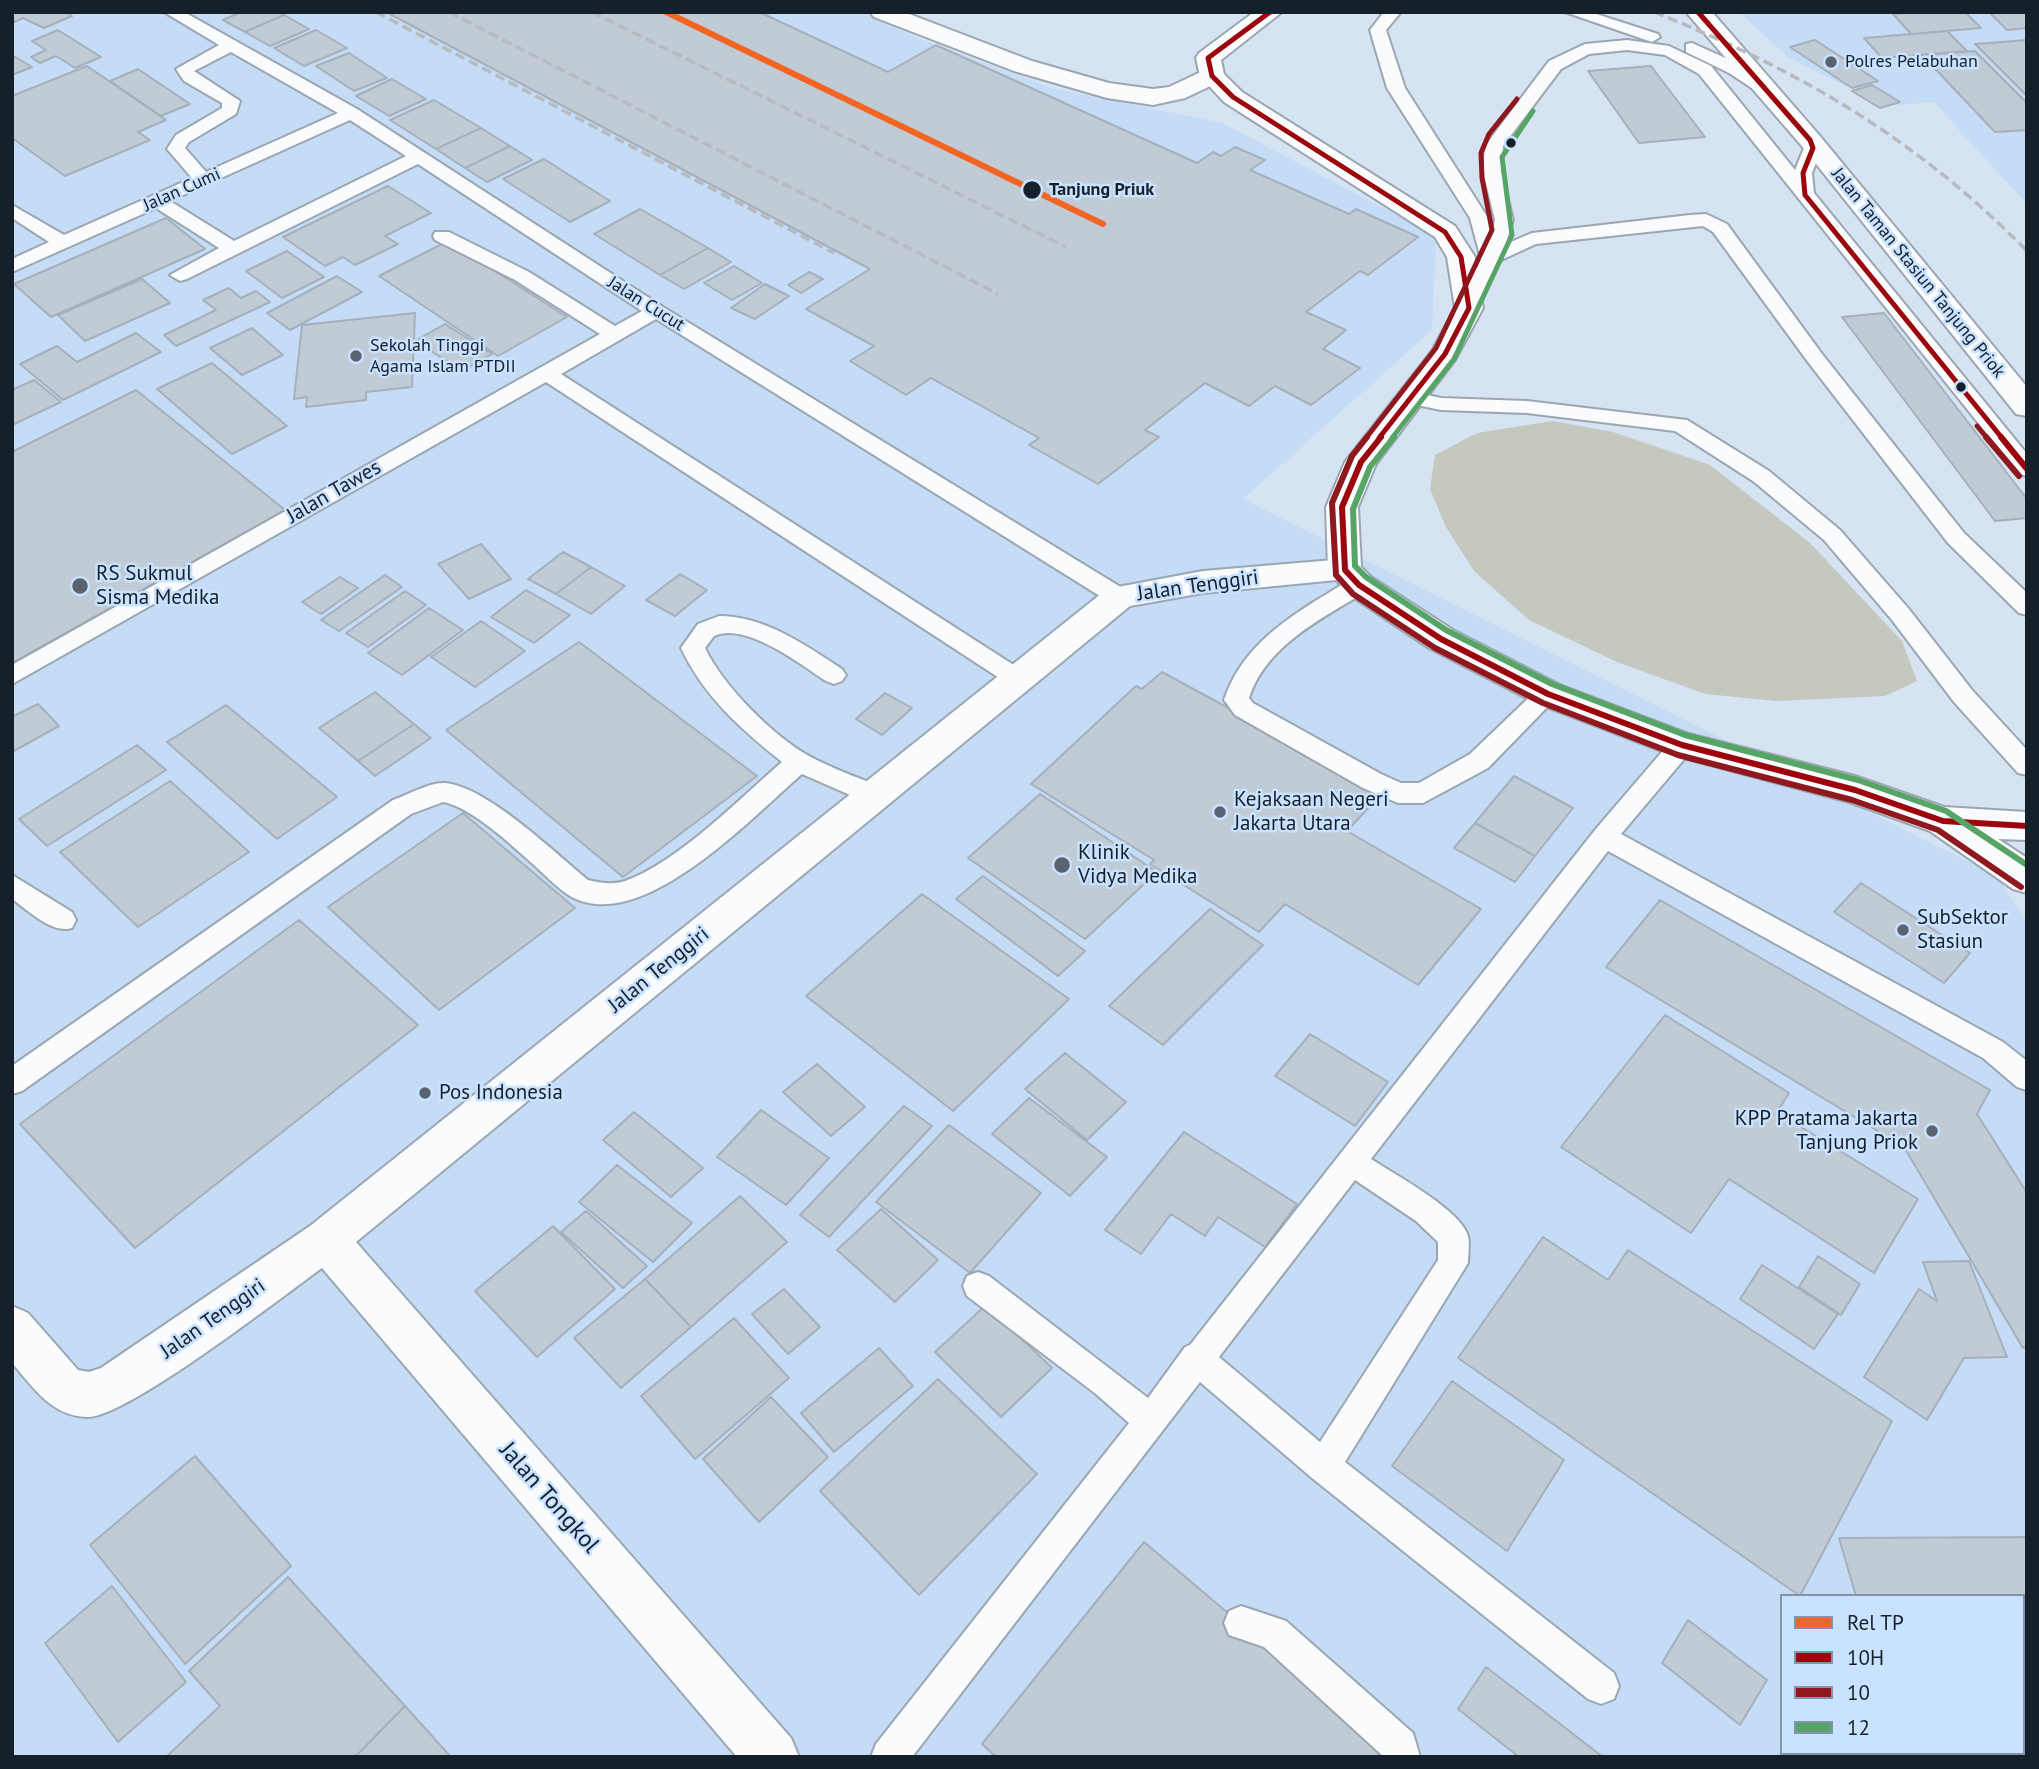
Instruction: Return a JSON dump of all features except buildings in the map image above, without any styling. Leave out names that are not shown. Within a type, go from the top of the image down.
[{"type":"main road","points":[[882,12],[1023,66],[1107,90],[1153,97],[1176,93],[1212,76]]},
{"type":"main road","points":[[1270,12],[1208,58],[1212,76],[1233,97],[1445,232],[1461,257],[1469,308],[1445,354],[1361,462],[1342,507],[1352,578],[1441,639],[1548,694],[1682,745],[1855,790],[1943,821],[2027,878]]},
{"type":"main road","name":"Jalan Taman Stasiun Tanjung Priok","points":[[1698,12],[1810,140],[2027,407]]},
{"type":"main road","name":"Jalan Tenggiri","points":[[12,1328],[65,1390],[89,1395],[114,1387],[326,1240],[1119,597],[1290,573],[1352,578]]},
{"type":"main road","points":[[1943,821],[2027,826]]},
{"type":"main road","name":"Jalan Tongkol","points":[[326,1240],[772,1757]]},
{"type":"lane","name":"Jalan Cucut","points":[[172,12],[351,113],[656,311],[1119,597]]},
{"type":"lane","points":[[1393,12],[1378,30],[1396,88],[1479,218],[1490,258]]},
{"type":"lane","points":[[1573,12],[1696,50],[1756,83],[1789,115]]},
{"type":"lane","points":[[1469,308],[1502,232],[1503,220],[1492,171],[1494,146],[1555,65],[1585,49],[1627,45],[1669,51],[1705,70],[2027,469]]},
{"type":"lane","points":[[204,180],[176,149],[182,139],[230,110],[232,101],[190,78],[184,69],[231,46]]},
{"type":"lane","name":"Jalan Cumi","points":[[12,266],[351,113]]},
{"type":"lane","points":[[1805,195],[1803,173],[1813,148],[1810,140]]},
{"type":"lane","points":[[180,275],[418,157]]},
{"type":"lane","points":[[157,201],[232,248]]},
{"type":"lane","points":[[12,209],[63,243]]},
{"type":"lane","points":[[1490,258],[1532,239],[1706,220],[1720,228],[1815,358],[1956,538],[2027,607]]},
{"type":"lane","points":[[442,236],[522,276],[612,333]]},
{"type":"lane","points":[[522,276],[564,251]]},
{"type":"lane","name":"Jalan Tawes","points":[[12,676],[612,333],[656,311]]},
{"type":"lane","points":[[544,372],[1018,679]]},
{"type":"lane","points":[[1409,397],[1441,404],[1527,407],[1680,425],[1761,476],[1832,535],[1900,614],[1963,696],[2027,766]]},
{"type":"lane","points":[[1352,578],[1279,636],[1238,687],[1236,700],[1244,709],[1372,781],[1398,793],[1423,793],[1479,761],[1548,694]]},
{"type":"lane","points":[[834,675],[776,639],[729,622],[707,629],[693,648],[701,669],[725,697],[799,762],[875,795]]},
{"type":"lane","points":[[889,1757],[1148,1419],[1352,1162],[1604,836],[1682,745]]},
{"type":"lane","points":[[12,1082],[402,807],[426,797],[442,792],[456,795],[503,824],[580,888],[602,894],[629,891],[679,864],[799,762]]},
{"type":"lane","points":[[1604,836],[1993,1050],[2027,1077]]},
{"type":"lane","points":[[12,885],[63,920]]},
{"type":"lane","points":[[1324,1466],[1453,1263],[1453,1237],[1427,1211],[1352,1162]]},
{"type":"lane","points":[[978,1286],[1107,1383],[1148,1419]]},
{"type":"lane","points":[[1196,1358],[1324,1466],[1601,1686]]},
{"type":"lane","points":[[1241,1623],[1274,1633],[1400,1746],[1402,1757]]},
{"type":"shaded area","points":[[12,12],[861,12],[917,38],[1052,88],[1222,123],[1436,236],[1432,330],[1243,499],[1997,876],[2027,922],[2027,1757],[12,1757]]},
{"type":"shaded area","points":[[1739,12],[2027,12],[2027,204],[1934,102],[1885,106],[1788,57]]},
{"type":"shaded area","points":[[1553,421],[1613,432],[1710,465],[1810,543],[1902,641],[1917,681],[1885,696],[1777,701],[1705,694],[1617,662],[1529,620],[1474,571],[1446,527],[1430,489],[1435,455],[1477,433]]},
{"type":"railway","points":[[376,12],[834,253]]},
{"type":"railway","points":[[449,12],[998,294]]},
{"type":"railway","points":[[592,12],[1066,247]]},
{"type":"railway","points":[[1654,12],[1758,58],[1854,111],[1943,175],[2027,251]]},
{"type":"rail line","name":"TP","points":[[666,12],[1103,224]]},
{"type":"transit line","name":"10H","points":[[1270,12],[1208,58],[1212,76],[1233,97],[1445,232],[1461,257],[1469,308],[1445,354],[1361,462],[1342,507],[1345,570],[1359,585],[1441,639],[1548,694],[1682,745],[1855,790],[1943,821],[2027,826]]},
{"type":"transit line","name":"10H","points":[[1698,12],[1810,140],[1813,148],[1803,173],[1805,195],[2027,469]]},
{"type":"transit line","name":"10","points":[[1517,99],[1489,134],[1481,153],[1482,178],[1492,230],[1436,348],[1352,456],[1332,503],[1336,575],[1353,594],[1435,648],[1543,703],[1678,755],[1852,800],[1938,830],[2021,887]]},
{"type":"transit line","name":"12","points":[[1533,111],[1502,157],[1512,235],[1454,359],[1370,467],[1353,509],[1355,566],[1366,577],[1446,630],[1552,684],[1685,735],[1858,780],[1946,811],[2027,865]]},
{"type":"transit line","name":"10","points":[[1977,426],[2019,476]]},
{"type":"place","name":"Polres Pelabuhan","points":[[1831,62]]},
{"type":"place","name":"Tanjung Priuk","points":[[1032,190]]},
{"type":"place","name":"Sekolah Tinggi Agama Islam PTDII","points":[[356,356]]},
{"type":"place","name":"RS Sukmul Sisma Medika","points":[[80,586]]},
{"type":"place","name":"Kejaksaan Negeri Jakarta Utara","points":[[1220,812]]},
{"type":"place","name":"Klinik Vidya Medika","points":[[1062,865]]},
{"type":"place","name":"SubSektor Stasiun","points":[[1903,930]]},
{"type":"place","name":"Pos Indonesia","points":[[425,1093]]},
{"type":"place","name":"KPP Pratama Jakarta Tanjung Priok","points":[[1932,1131]]}]
